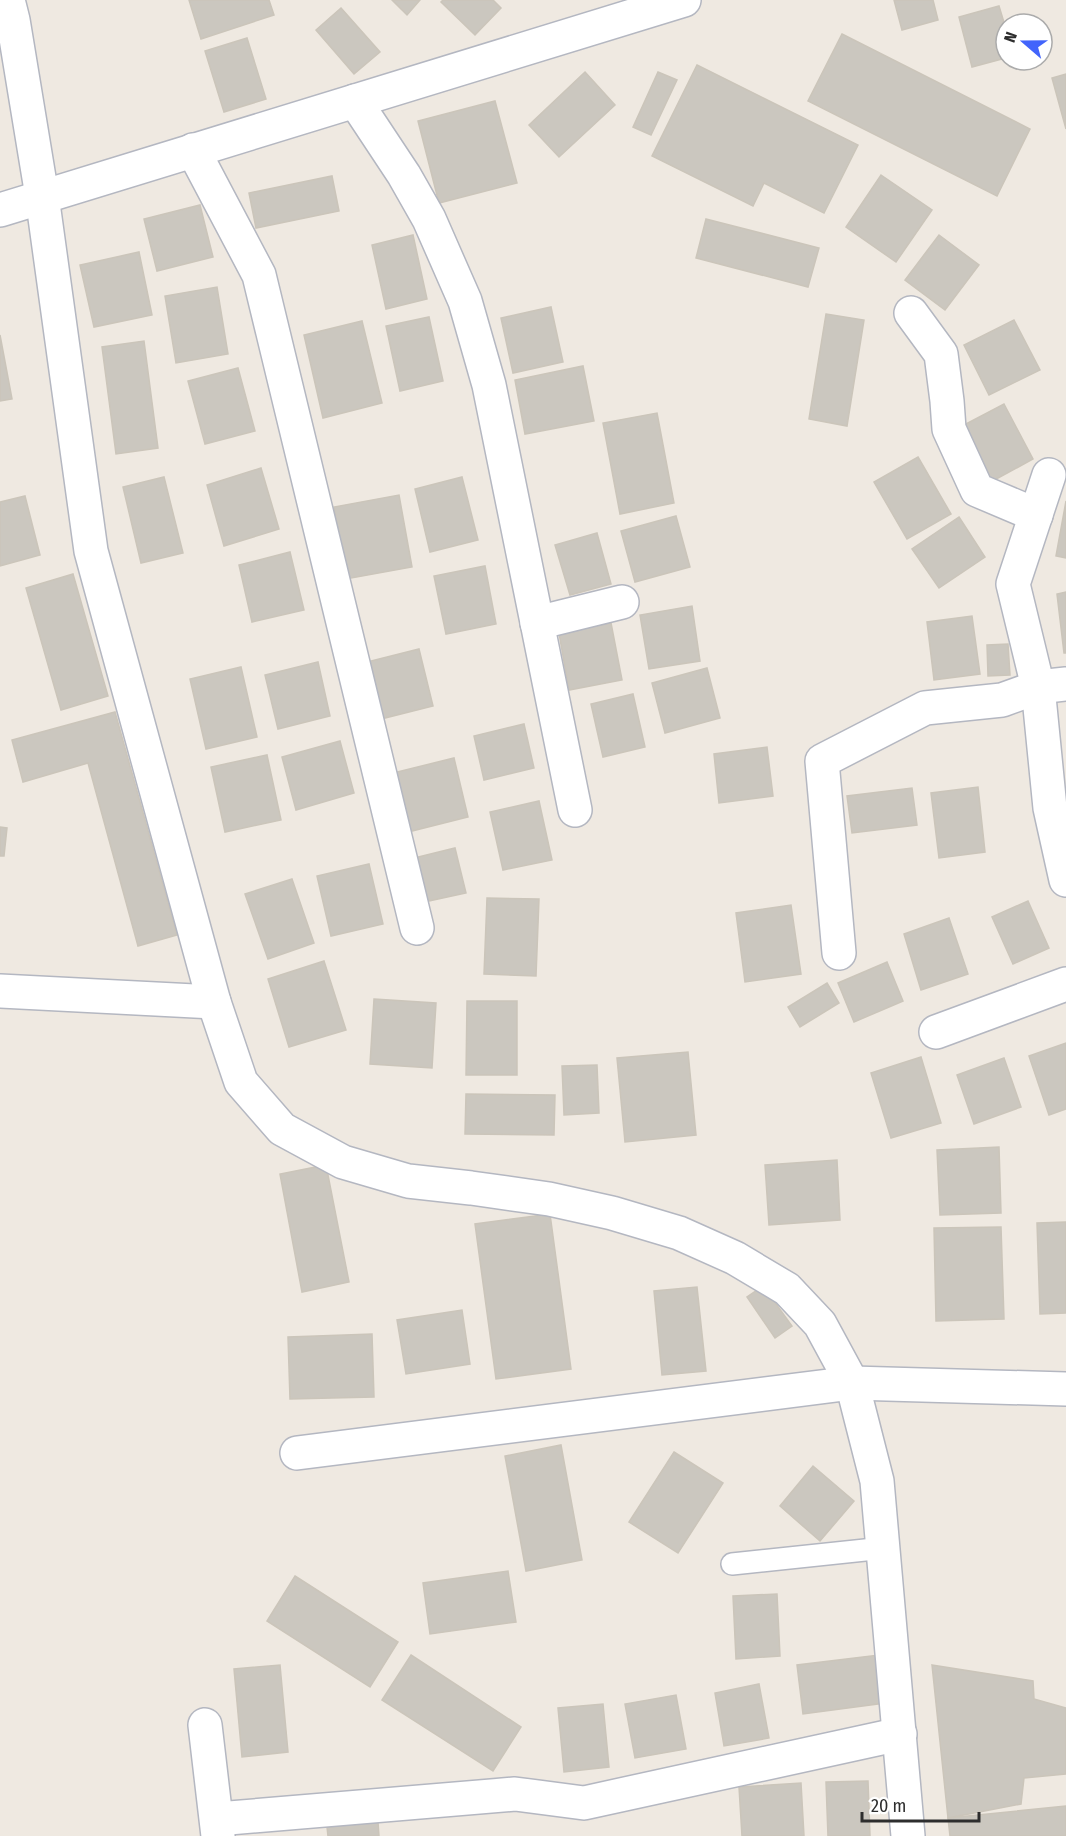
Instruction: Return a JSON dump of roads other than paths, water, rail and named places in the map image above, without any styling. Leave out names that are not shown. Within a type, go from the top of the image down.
[{"type":"street","points":[[8,0],[42,196],[91,551],[214,1002],[241,1082],[282,1129],[344,1162],[408,1181],[549,1199],[612,1213],[679,1233],[735,1258],[787,1289],[820,1324],[852,1383],[877,1481],[908,1836]]},
{"type":"street","points":[[0,210],[684,0]]},
{"type":"street","points":[[355,101],[404,175],[429,219],[465,301],[489,385],[574,810]]},
{"type":"street","points":[[194,150],[259,275],[417,928]]},
{"type":"street","points":[[911,313],[941,354],[949,429],[977,490],[1036,515]]},
{"type":"street","points":[[1049,475],[1013,584],[1052,686],[1050,808],[1066,880]]},
{"type":"street","points":[[537,623],[622,602]]},
{"type":"street","points":[[839,953],[822,761],[925,708],[1002,700],[1052,686]]},
{"type":"street","points":[[936,1032],[1066,984]]},
{"type":"street","points":[[0,991],[214,1002]]},
{"type":"street","points":[[297,1454],[852,1383],[1066,1389]]},
{"type":"street","points":[[205,1725],[218,1828],[515,1794],[584,1803],[900,1734]]},
{"type":"lane","points":[[732,1564],[884,1548]]}]
